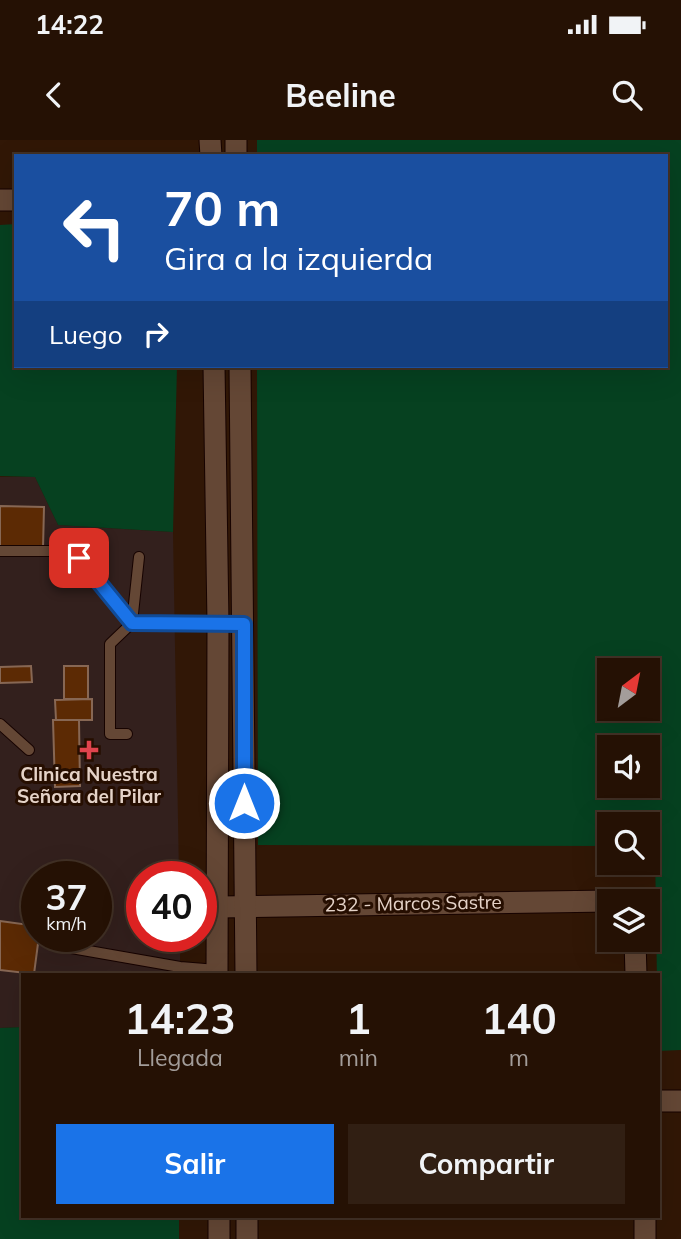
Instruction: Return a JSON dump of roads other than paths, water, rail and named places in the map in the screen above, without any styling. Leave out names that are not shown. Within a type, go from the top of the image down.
[{"type":"street","points":[[214,368],[218,624],[217,907]]},
{"type":"street","points":[[240,368],[246,973]]},
{"type":"street","name":"232 - Marcos Sastre","points":[[217,907],[597,901]]},
{"type":"street","points":[[217,952],[217,972]]},
{"type":"street","points":[[635,952],[636,973]]},
{"type":"street","points":[[660,1101],[681,1101]]},
{"type":"street","points":[[219,1218],[219,1239]]},
{"type":"street","points":[[247,1218],[247,1239]]},
{"type":"street","points":[[645,1218],[645,1239]]},
{"type":"lane","points":[[0,551],[57,551],[79,558],[132,623]]},
{"type":"lane","points":[[127,734],[110,734],[110,644],[132,623],[139,557]]},
{"type":"lane","points":[[132,623],[244,624]]},
{"type":"lane","points":[[0,724],[29,750]]},
{"type":"lane","points":[[94,952],[217,972]]},
{"type":"place","name":"Clinica Nuestra Señora del Pilar","points":[[89,750]]}]
